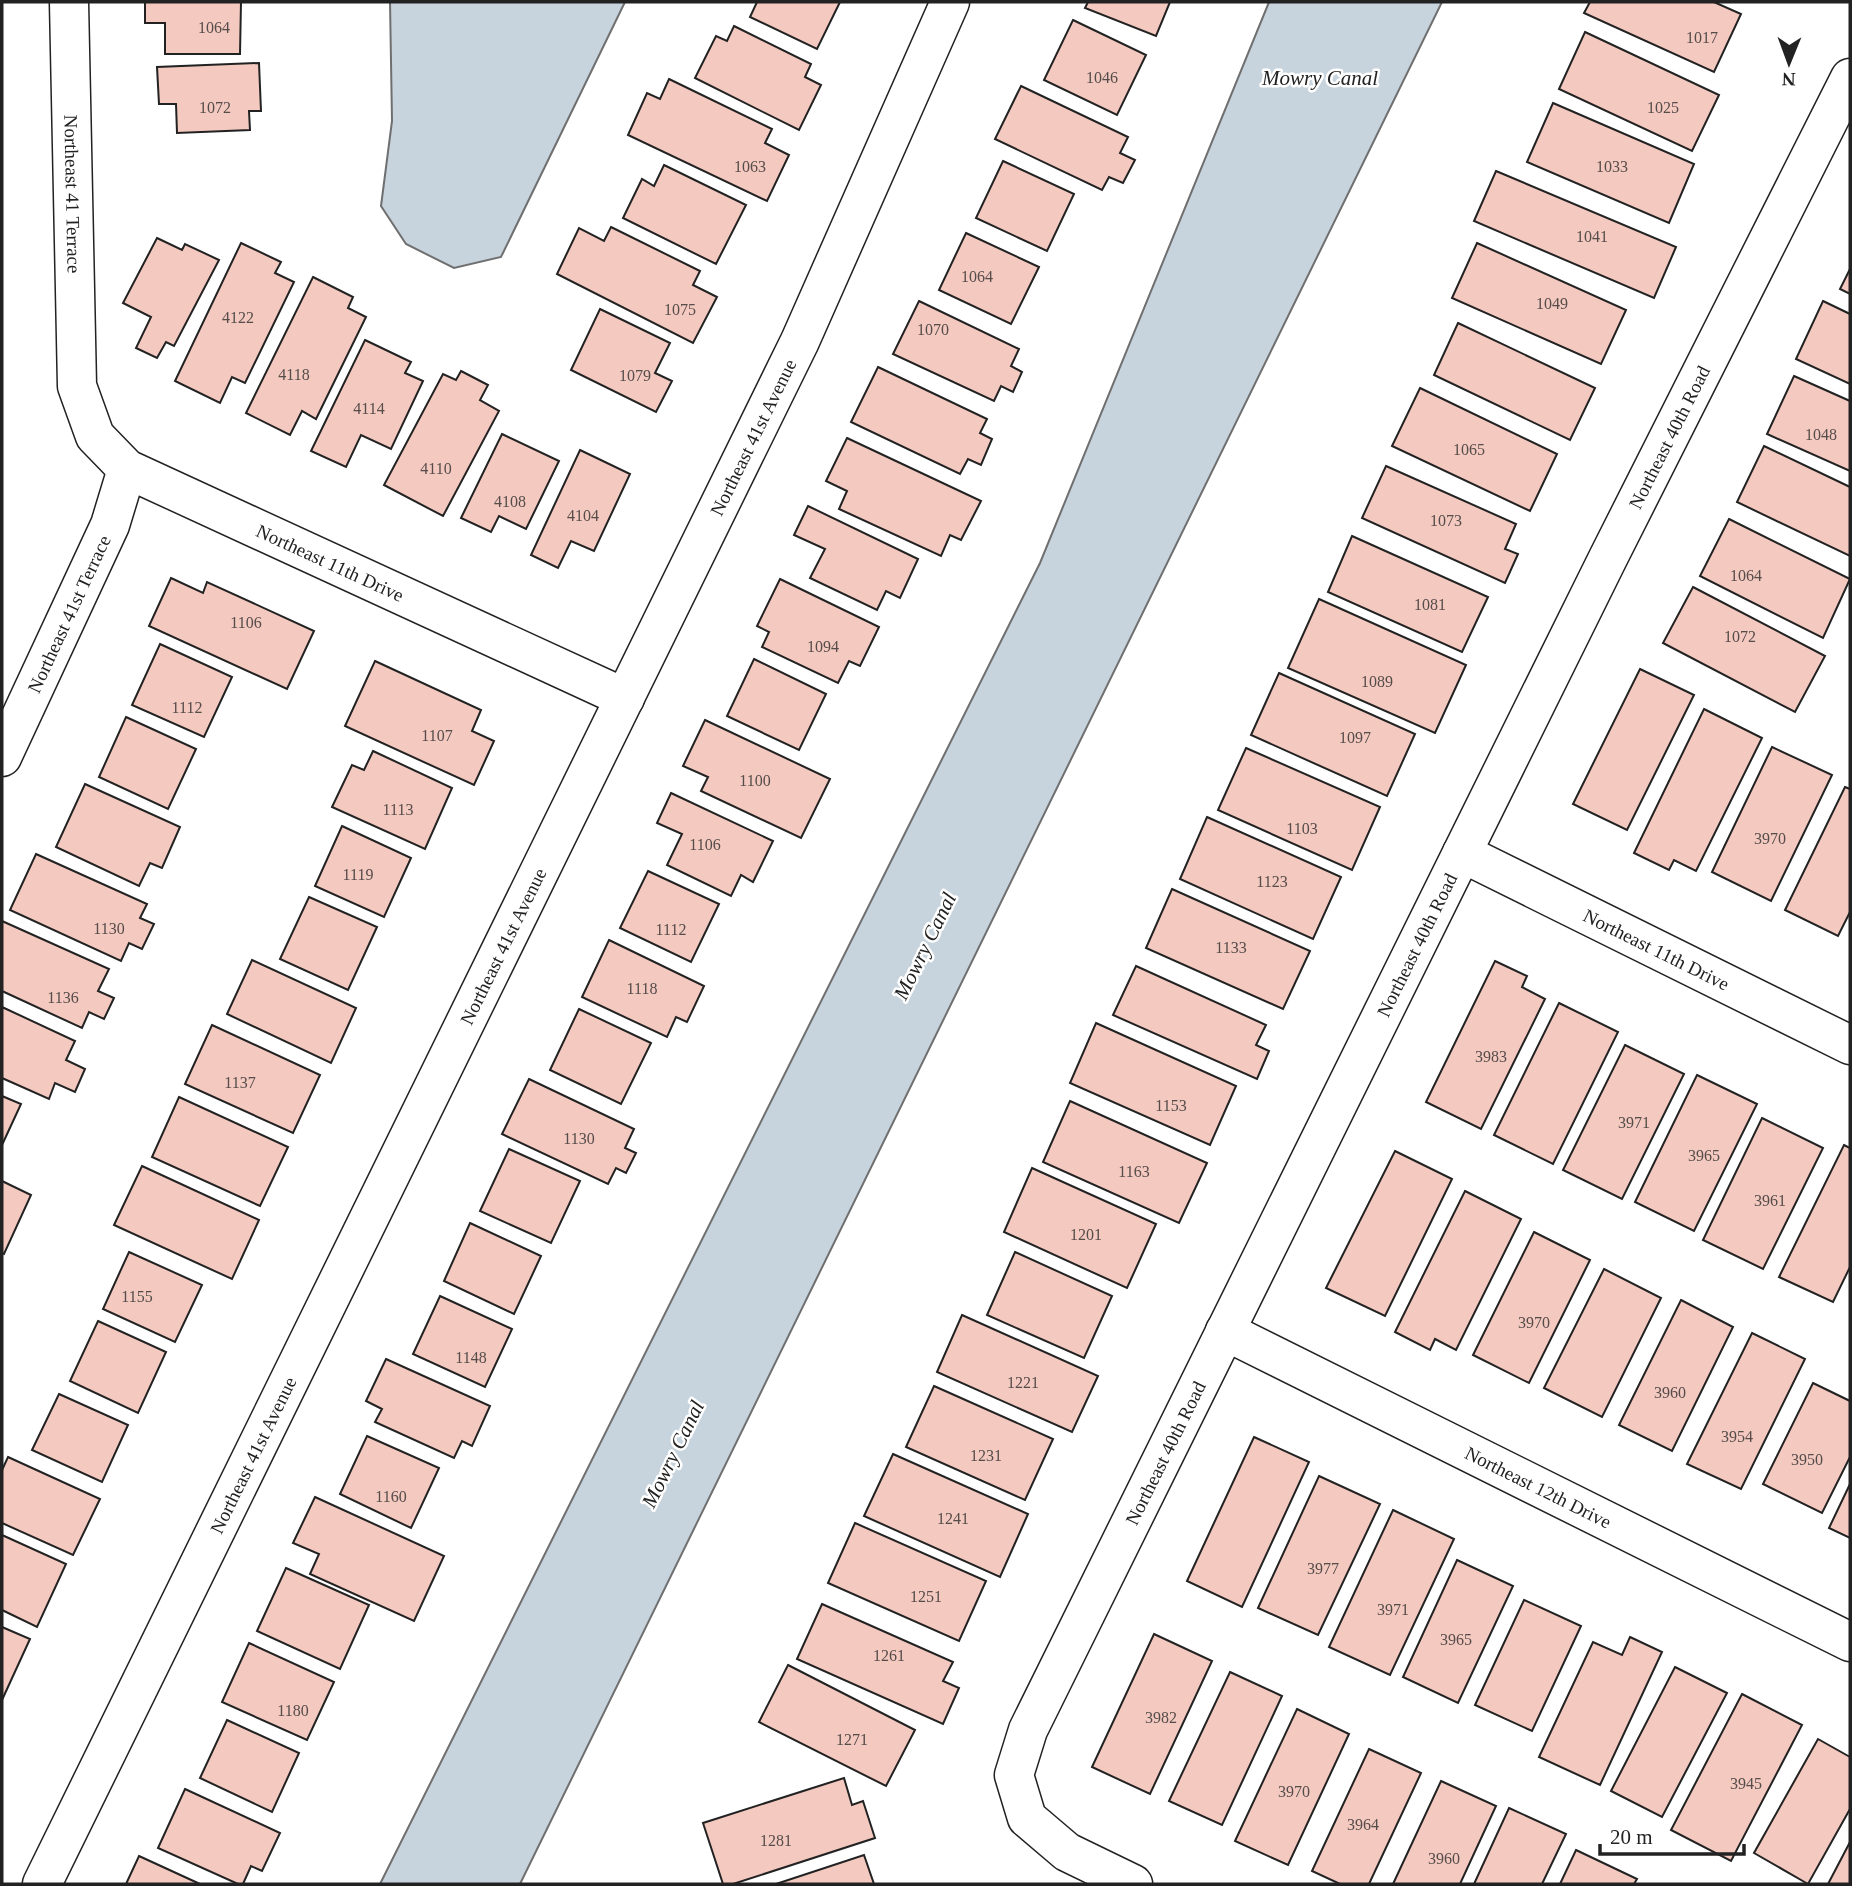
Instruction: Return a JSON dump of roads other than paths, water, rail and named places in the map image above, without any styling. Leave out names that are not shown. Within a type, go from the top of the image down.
[{"type":"street","name":"Northeast 41 Terrace","points":[[69,2],[77,386]]},
{"type":"street","name":"Northeast 41st Avenue","points":[[42,1884],[800,341],[950,2]]},
{"type":"street","name":"Northeast 40th Road","points":[[1133,1884],[1068,1852],[1027,1818],[1014,1775],[1027,1730],[1850,78]]},
{"type":"street","name":"Northeast 11th Drive","points":[[77,386],[95,436],[127,469],[625,698]]},
{"type":"street","name":"Northeast 41st Terrace","points":[[2,757],[110,525],[127,469]]},
{"type":"street","name":"Northeast 11th Drive","points":[[1462,853],[1850,1045]]},
{"type":"street","name":"Northeast 12th Drive","points":[[1225,1331],[1850,1642]]},
{"type":"water","points":[[390,2],[625,2],[501,257],[454,268],[406,244],[381,206],[392,121]]},
{"type":"water","name":"Mowry Canal","points":[[1269,2],[1442,2],[520,1884],[380,1884],[1040,563]]}]
